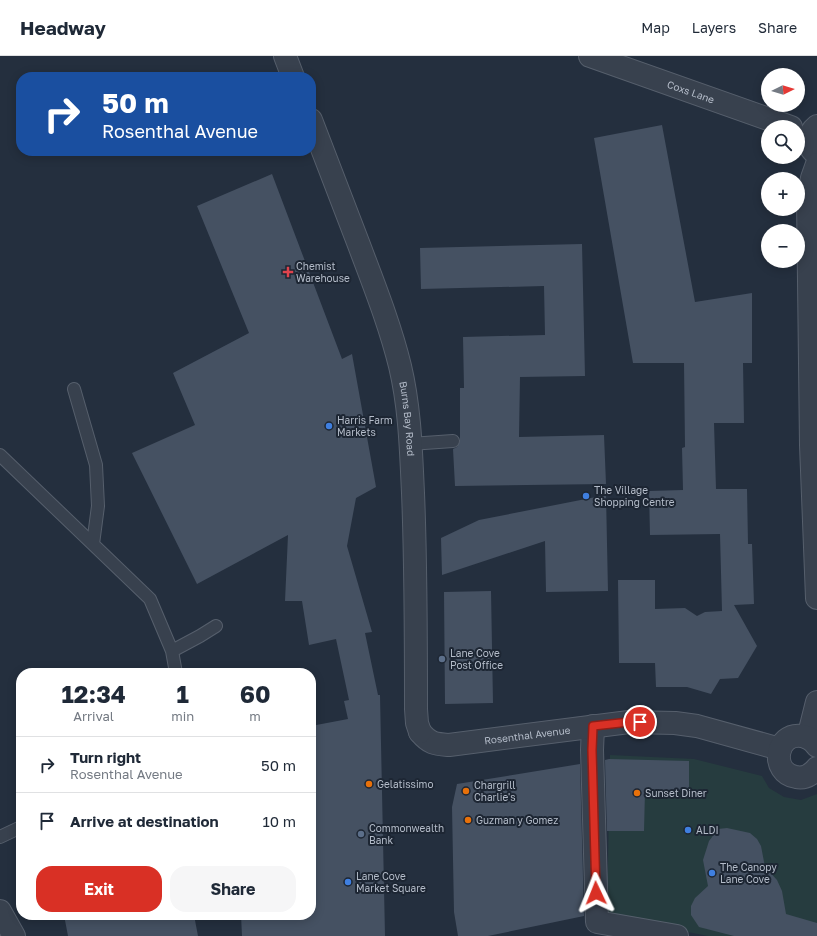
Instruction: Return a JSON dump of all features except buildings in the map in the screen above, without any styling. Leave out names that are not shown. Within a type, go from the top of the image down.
[{"type":"street","points":[[285,56],[291,72]]},
{"type":"street","name":"Coxs Lane","points":[[590,56],[778,120]]},
{"type":"street","points":[[805,131],[809,139],[811,150],[817,154]]},
{"type":"street","name":"Burns Bay Road","points":[[316,133],[392,334],[407,403],[416,608],[416,709],[417,722],[420,732]]},
{"type":"street","points":[[817,164],[812,178],[808,199],[811,445],[817,598]]},
{"type":"street","points":[[817,702],[813,742],[799,736],[793,736],[783,743],[778,756],[781,768],[786,774],[792,777],[806,777],[812,774],[817,768]]},
{"type":"street","name":"Rosenthal Avenue","points":[[420,732],[426,740],[433,743],[449,745],[629,722],[675,723],[696,726],[780,749]]},
{"type":"street","points":[[593,726],[592,750],[597,922],[677,936]]},
{"type":"street","points":[[0,911],[14,936]]},
{"type":"lane","points":[[74,389],[96,465],[98,506],[93,544]]},
{"type":"lane","points":[[410,444],[452,441]]},
{"type":"lane","points":[[0,455],[150,600],[172,651],[175,668]]},
{"type":"lane","points":[[172,651],[216,626]]},
{"type":"lane","points":[[0,837],[16,829]]},
{"type":"green space","name":"The Canopy Lane Cove","points":[[610,755],[694,759],[762,776],[769,788],[784,797],[801,800],[817,794],[817,936],[708,936],[607,916]]},
{"type":"place","name":"Chemist Warehouse","points":[[288,272]]},
{"type":"place","name":"Harris Farm Markets","points":[[329,426]]},
{"type":"place","name":"The Village Shopping Centre","points":[[586,496]]},
{"type":"place","name":"Lane Cove Post Office","points":[[442,659]]},
{"type":"place","name":"Gelatissimo","points":[[369,784]]},
{"type":"place","name":"Chargrill Charlie's","points":[[466,791]]},
{"type":"place","name":"Sunset Diner","points":[[637,793]]},
{"type":"place","name":"Guzman y Gomez","points":[[468,820]]},
{"type":"place","name":"ALDI","points":[[688,830]]},
{"type":"place","name":"Commonwealth Bank","points":[[361,834]]},
{"type":"place","name":"The Canopy Lane Cove","points":[[712,873]]},
{"type":"place","name":"Lane Cove Market Square","points":[[348,882]]},
{"type":"route","points":[[596,893],[592,750],[593,726],[640,722]]}]
